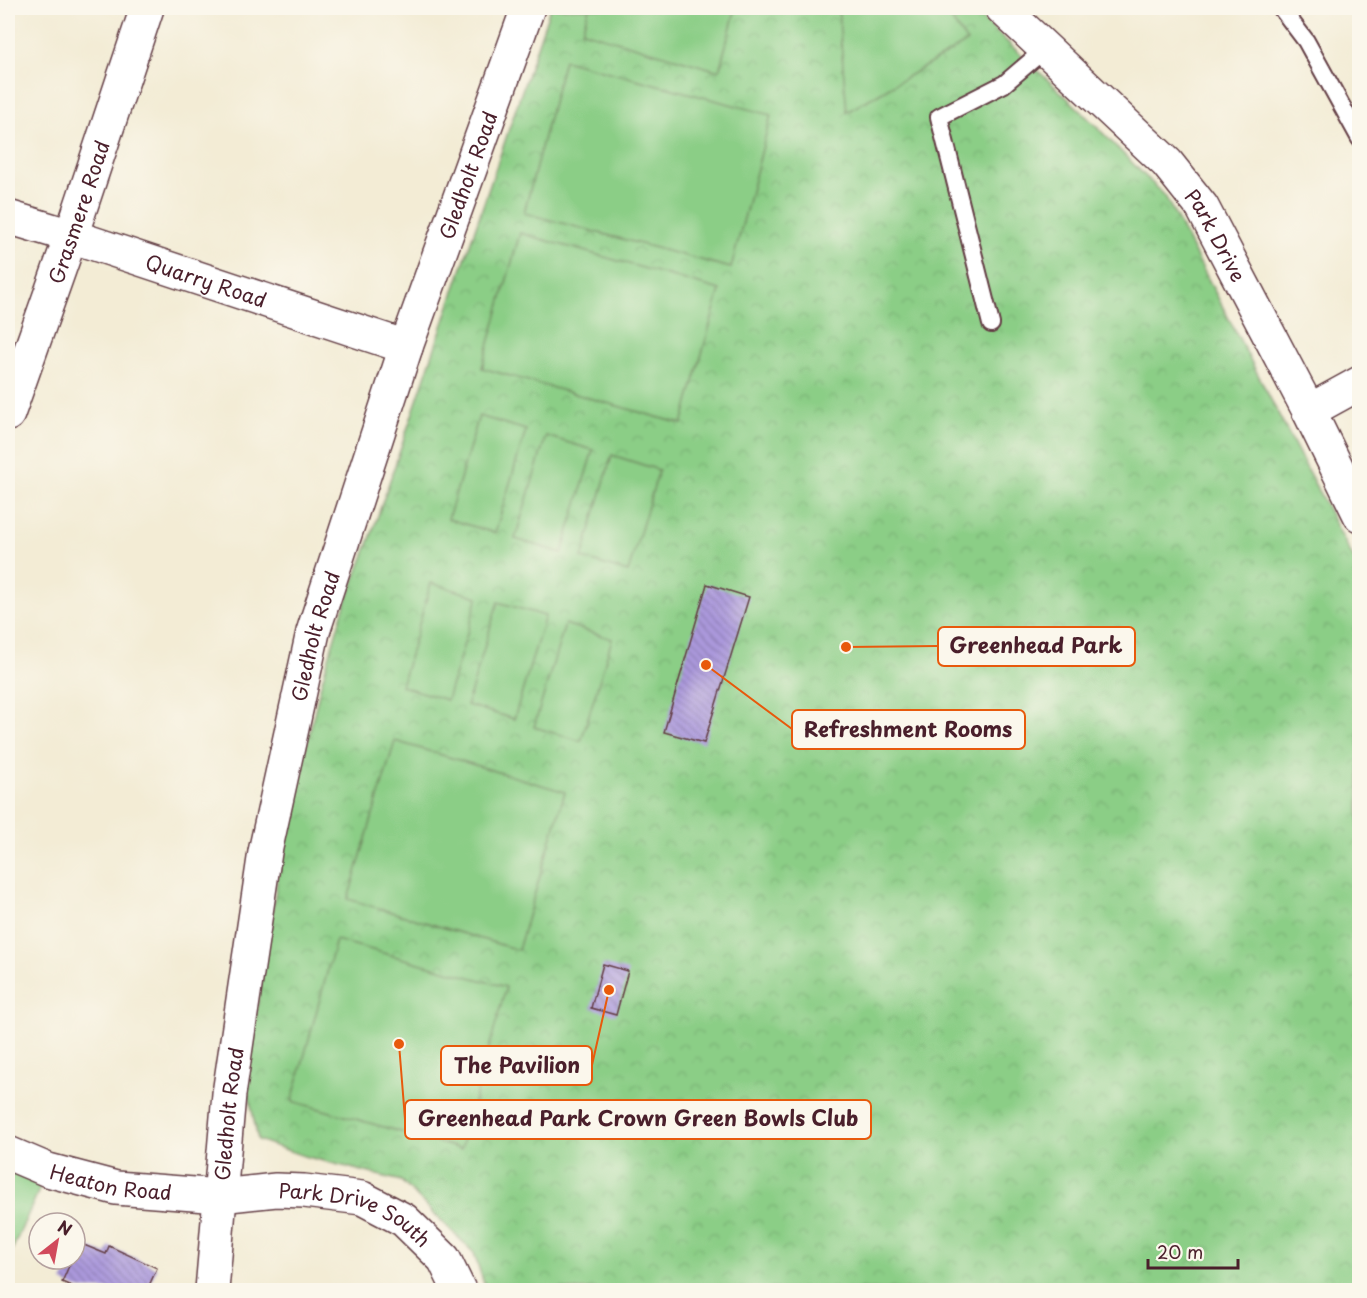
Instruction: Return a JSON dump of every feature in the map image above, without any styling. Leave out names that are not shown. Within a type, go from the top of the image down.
[{"type":"street","name":"Grasmere Road","points":[[8,414],[71,236],[147,8]]},
{"type":"street","name":"Gledholt Road","points":[[212,1290],[229,1094],[264,852],[313,632],[406,347],[528,8]]},
{"type":"street","name":"Park Drive","points":[[1002,8],[1167,163],[1202,207],[1309,411],[1359,515]]},
{"type":"street","name":"Quarry Road","points":[[8,217],[406,347]]},
{"type":"street","points":[[1309,411],[1359,383]]},
{"type":"street","name":"Heaton Road","points":[[8,1153],[48,1170],[116,1188],[220,1196]]},
{"type":"street","name":"Park Drive South","points":[[220,1196],[276,1190],[362,1198],[404,1220],[444,1259],[459,1290]]},
{"type":"lane","points":[[1281,8],[1306,41],[1359,139]]},
{"type":"lane","points":[[991,324],[939,117],[1004,84],[1045,48]]},
{"type":"green space","points":[[550,8],[971,8],[1080,110],[1165,196],[1359,569],[1359,1290],[486,1290],[474,1253],[401,1181],[304,1156],[258,1140],[247,1086],[256,1015],[283,844],[321,684],[343,610],[370,539]]},
{"type":"green space","points":[[589,8],[736,8],[719,71],[582,31]]},
{"type":"green space","points":[[838,8],[943,8],[967,42],[847,112]]},
{"type":"green space","points":[[564,60],[771,115],[731,268],[524,213]]},
{"type":"green space","points":[[520,233],[720,290],[682,424],[482,368]]},
{"type":"green space","points":[[479,416],[526,430],[495,533],[448,519]]},
{"type":"green space","points":[[546,436],[593,450],[562,553],[515,539]]},
{"type":"green space","points":[[612,455],[659,470],[628,572],[582,558]]},
{"type":"green space","points":[[431,583],[478,597],[447,700],[401,686]]},
{"type":"green space","points":[[498,602],[545,616],[514,719],[467,705]]},
{"type":"green space","points":[[565,624],[612,639],[581,741],[534,727]]},
{"type":"green space","points":[[395,741],[565,792],[518,950],[348,899]]},
{"type":"green space","points":[[336,940],[506,987],[461,1149],[292,1101]]},
{"type":"green space","points":[[8,1153],[48,1170],[30,1211],[27,1211],[27,1217],[8,1259]]},
{"type":"building","points":[[707,584],[749,597],[704,743],[664,732]]},
{"type":"building","points":[[603,964],[628,971],[616,1015],[591,1008]]},
{"type":"building","points":[[87,1246],[106,1254],[109,1246],[157,1268],[147,1290],[81,1290],[62,1282],[67,1271],[87,1271]]},
{"type":"place","name":"Greenhead Park","points":[[846,647]]},
{"type":"place","name":"Refreshment Rooms","points":[[706,665]]},
{"type":"place","name":"The Pavilion","points":[[609,990]]},
{"type":"place","name":"Greenhead Park Crown Green Bowls Club","points":[[399,1044]]}]
